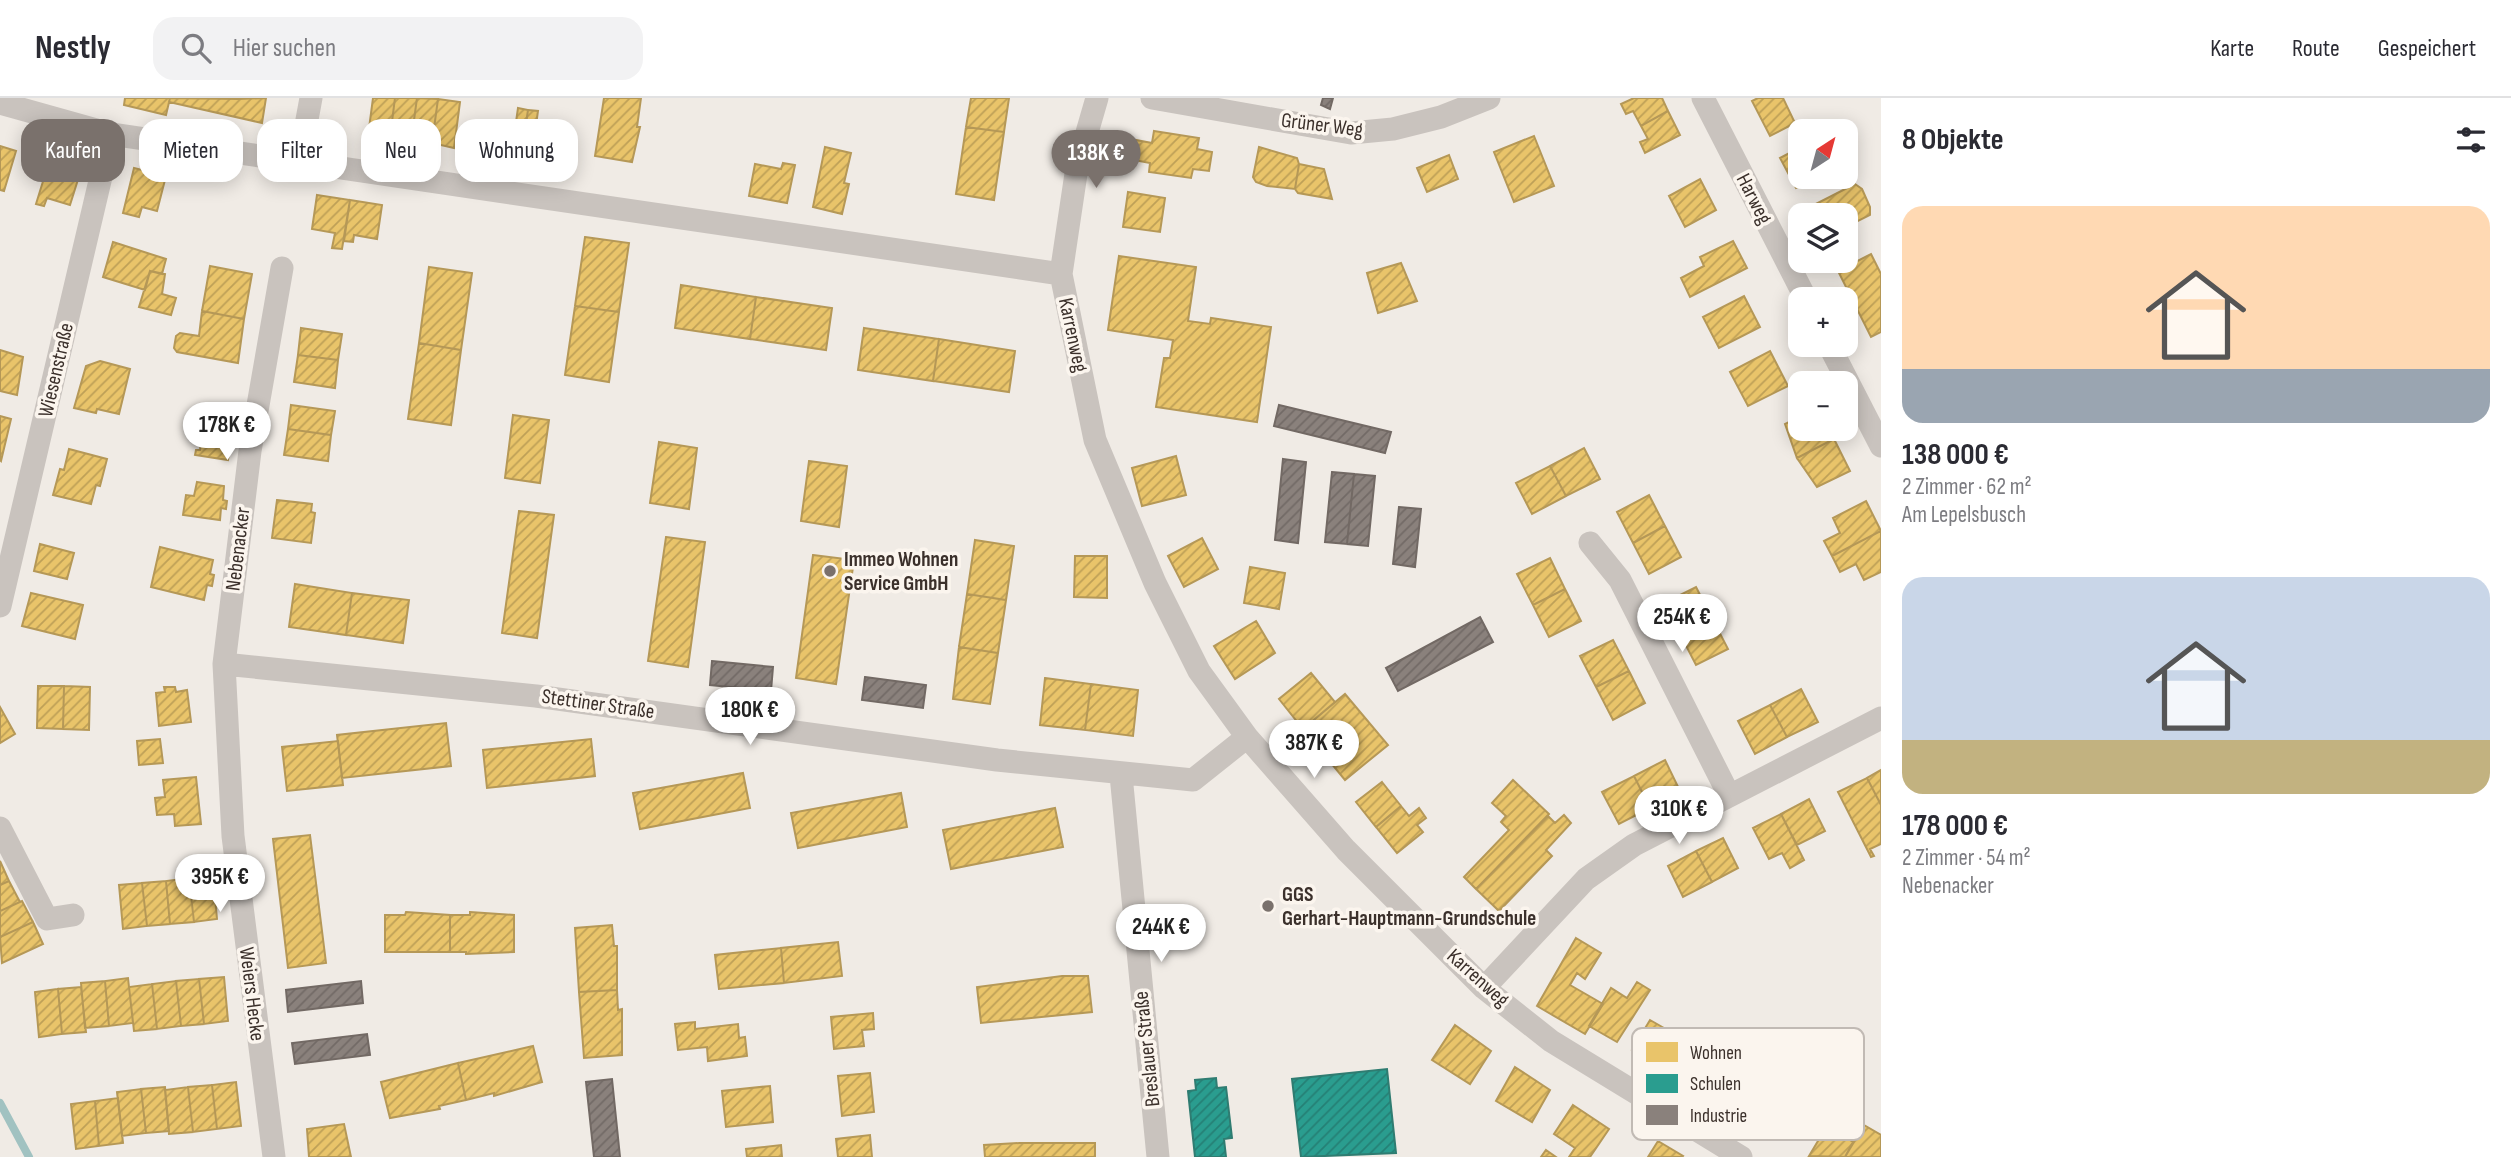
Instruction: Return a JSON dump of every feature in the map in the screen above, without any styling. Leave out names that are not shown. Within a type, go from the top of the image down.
[{"type":"street","points":[[307,119],[311,98]]},
{"type":"street","points":[[1061,274],[1077,167],[1097,98]]},
{"type":"street","name":"Grüner Weg","points":[[1152,98],[1352,133],[1393,129],[1441,117],[1489,98]]},
{"type":"street","name":"Harweg","points":[[1703,98],[1800,287]]},
{"type":"street","name":"Karrenweg","points":[[0,103],[57,119]]},
{"type":"street","name":"Karrenweg","points":[[125,136],[257,157]]},
{"type":"street","name":"Karrenweg","points":[[347,170],[1061,274],[1095,440],[1155,583],[1199,671],[1247,737],[1346,850],[1484,988],[1551,1041],[1632,1090]]},
{"type":"street","name":"Wiesenstraße","points":[[0,606],[100,182]]},
{"type":"street","name":"Nebenacker","points":[[224,664],[250,451],[282,268]]},
{"type":"street","points":[[1835,357],[1881,446]]},
{"type":"street","points":[[1590,543],[1620,580],[1729,795]]},
{"type":"street","name":"Stettiner Straße","points":[[224,664],[536,696],[1121,775],[1193,780],[1247,737]]},
{"type":"street","name":"Weiers Hecke","points":[[224,664],[233,836],[274,1157]]},
{"type":"street","points":[[1484,988],[1586,879],[1634,845],[1881,718]]},
{"type":"street","name":"Breslauer Straße","points":[[1121,775],[1158,1157]]},
{"type":"street","points":[[0,828],[47,919],[73,915]]},
{"type":"street","name":"Karrenweg","points":[[1713,1140],[1741,1157]]},
{"type":"building: Wohnen","points":[[125,98],[170,98],[166,115],[124,105]]},
{"type":"building: Wohnen","points":[[170,98],[266,98],[263,119],[257,119],[257,122],[169,102]]},
{"type":"building: Wohnen","points":[[373,98],[395,98],[392,119],[370,119]]},
{"type":"building: Wohnen","points":[[395,98],[417,98],[414,119],[392,119]]},
{"type":"building: Wohnen","points":[[417,98],[438,99],[435,119],[414,119]]},
{"type":"building: Wohnen","points":[[604,98],[641,98],[637,127],[640,127],[632,162],[595,156]]},
{"type":"building: Wohnen","points":[[971,98],[1009,98],[1004,132],[966,127]]},
{"type":"building: Wohnen","points":[[1634,98],[1662,98],[1668,111],[1641,126],[1633,111],[1626,114],[1621,104]]},
{"type":"building: Wohnen","points":[[1758,98],[1783,98],[1793,119],[1788,119],[1788,127],[1770,136],[1752,101]]},
{"type":"building: Wohnen","points":[[438,99],[460,102],[458,119],[455,119],[454,148],[441,145],[441,119],[435,119]]},
{"type":"building: Wohnen","points":[[518,108],[528,110],[527,119],[516,119]]},
{"type":"building: Wohnen","points":[[528,110],[538,111],[537,119],[527,119]]},
{"type":"building: Wohnen","points":[[1668,111],[1680,135],[1645,153],[1640,142],[1648,139],[1641,126]]},
{"type":"building: Wohnen","points":[[966,127],[1004,132],[994,200],[956,194]]},
{"type":"building: Wohnen","points":[[1154,131],[1199,138],[1197,149],[1212,152],[1209,171],[1193,169],[1191,178],[1149,172],[1150,163],[1134,160],[1136,140],[1152,143]]},
{"type":"building: Wohnen","points":[[1534,136],[1554,186],[1514,202],[1494,152]]},
{"type":"building: Wohnen","points":[[0,146],[16,151],[4,191],[0,190]]},
{"type":"building: Wohnen","points":[[825,147],[851,153],[844,183],[849,184],[842,214],[813,207]]},
{"type":"building: Wohnen","points":[[1259,147],[1297,158],[1299,164],[1295,189],[1256,182],[1253,177]]},
{"type":"building: Wohnen","points":[[1788,154],[1788,173],[1780,158]]},
{"type":"building: Wohnen","points":[[1449,155],[1458,179],[1427,192],[1417,168]]},
{"type":"building: Wohnen","points":[[783,163],[795,165],[787,203],[749,196],[755,164],[781,169]]},
{"type":"building: Wohnen","points":[[1299,164],[1324,169],[1332,199],[1298,193],[1295,189]]},
{"type":"building: Wohnen","points":[[134,168],[139,169],[139,182],[164,182],[157,211],[142,207],[139,217],[123,213]]},
{"type":"building: Wohnen","points":[[1700,179],[1716,210],[1685,227],[1669,196]]},
{"type":"building: Wohnen","points":[[43,182],[77,182],[70,205],[47,198],[44,206],[36,204]]},
{"type":"building: Wohnen","points":[[1858,186],[1870,207],[1870,215],[1858,221],[1858,203],[1818,203],[1845,189],[1858,189]]},
{"type":"building: Wohnen","points":[[1128,192],[1165,198],[1160,232],[1123,227]]},
{"type":"building: Wohnen","points":[[317,195],[350,200],[342,249],[332,248],[335,233],[312,229]]},
{"type":"building: Wohnen","points":[[350,200],[382,205],[377,239],[354,235],[353,242],[344,241]]},
{"type":"building: Wohnen","points":[[585,237],[629,243],[619,312],[575,306]]},
{"type":"building: Wohnen","points":[[1733,241],[1747,268],[1690,297],[1681,278],[1704,266],[1700,257]]},
{"type":"building: Wohnen","points":[[113,242],[166,259],[162,274],[150,271],[145,290],[103,277]]},
{"type":"building: Wohnen","points":[[1871,254],[1881,274],[1881,332],[1871,337],[1858,311],[1858,287],[1846,287],[1839,273],[1858,273],[1858,261]]},
{"type":"building: Wohnen","points":[[1119,256],[1196,267],[1188,321],[1210,324],[1211,318],[1271,327],[1257,422],[1156,407],[1164,358],[1170,358],[1173,340],[1108,330]]},
{"type":"building: Wohnen","points":[[1401,263],[1417,301],[1378,313],[1367,273]]},
{"type":"building: Wohnen","points":[[210,266],[252,274],[244,319],[202,311]]},
{"type":"building: Wohnen","points":[[429,267],[472,273],[461,350],[419,343]]},
{"type":"building: Wohnen","points":[[150,271],[165,274],[162,294],[176,298],[171,315],[139,307]]},
{"type":"building: Wohnen","points":[[681,285],[756,297],[750,339],[675,328]]},
{"type":"building: Wohnen","points":[[1744,296],[1760,327],[1719,348],[1703,317]]},
{"type":"building: Wohnen","points":[[756,297],[832,308],[826,350],[750,339]]},
{"type":"building: Wohnen","points":[[575,306],[619,312],[609,382],[565,375]]},
{"type":"building: Wohnen","points":[[202,311],[244,319],[238,363],[177,352],[174,348],[176,336],[180,333],[199,336]]},
{"type":"building: Wohnen","points":[[301,328],[342,334],[338,360],[298,355]]},
{"type":"building: Wohnen","points":[[864,328],[939,339],[933,381],[858,370]]},
{"type":"building: Wohnen","points":[[939,339],[1015,351],[1009,392],[933,381]]},
{"type":"building: Wohnen","points":[[419,343],[461,350],[451,425],[408,419]]},
{"type":"building: Wohnen","points":[[0,350],[23,357],[17,395],[0,391]]},
{"type":"building: Wohnen","points":[[1770,351],[1788,386],[1748,406],[1730,372]]},
{"type":"building: Wohnen","points":[[298,355],[338,360],[335,388],[294,382]]},
{"type":"building: Wohnen","points":[[100,361],[130,369],[119,414],[74,408],[86,366]]},
{"type":"building: Wohnen","points":[[291,405],[335,411],[331,435],[288,429]]},
{"type":"building: Wohnen","points":[[513,415],[549,420],[540,483],[505,478]]},
{"type":"building: Wohnen","points":[[0,416],[11,419],[1,461],[0,460]]},
{"type":"building: Wohnen","points":[[200,421],[233,425],[228,460],[195,455],[196,450],[200,450]]},
{"type":"building: Wohnen","points":[[288,429],[331,435],[328,461],[284,455]]},
{"type":"building: Wohnen","points":[[1791,441],[1830,441],[1797,458]]},
{"type":"building: Wohnen","points":[[1835,441],[1850,471],[1817,487],[1797,458]]},
{"type":"building: Wohnen","points":[[659,442],[697,448],[689,509],[650,503]]},
{"type":"building: Wohnen","points":[[1584,448],[1600,479],[1566,496],[1550,466]]},
{"type":"building: Wohnen","points":[[69,449],[107,459],[100,486],[96,485],[91,504],[53,495],[60,469],[64,470]]},
{"type":"building: Wohnen","points":[[1176,456],[1186,495],[1142,506],[1132,468]]},
{"type":"building: Wohnen","points":[[809,461],[847,466],[839,527],[801,521]]},
{"type":"building: Wohnen","points":[[1550,466],[1566,496],[1532,514],[1516,483]]},
{"type":"building: Wohnen","points":[[197,482],[224,486],[223,500],[227,501],[226,509],[221,508],[220,520],[183,515],[186,495],[194,496]]},
{"type":"building: Wohnen","points":[[1649,495],[1665,526],[1633,543],[1617,512]]},
{"type":"building: Wohnen","points":[[277,500],[312,504],[311,512],[315,513],[311,543],[272,538]]},
{"type":"building: Wohnen","points":[[1866,501],[1881,531],[1832,556],[1824,541],[1840,533],[1833,518]]},
{"type":"building: Wohnen","points":[[519,511],[554,515],[537,638],[502,633]]},
{"type":"building: Wohnen","points":[[1665,526],[1681,557],[1649,574],[1633,543]]},
{"type":"building: Wohnen","points":[[1881,531],[1881,572],[1864,580],[1856,564],[1840,572],[1832,556]]},
{"type":"building: Wohnen","points":[[666,537],[705,542],[688,667],[648,661]]},
{"type":"building: Wohnen","points":[[1202,538],[1218,569],[1184,587],[1168,556]]},
{"type":"building: Wohnen","points":[[975,540],[1014,546],[1006,600],[967,594]]},
{"type":"building: Wohnen","points":[[40,544],[74,553],[67,579],[34,571]]},
{"type":"building: Wohnen","points":[[160,547],[213,560],[210,574],[214,575],[212,586],[207,585],[204,600],[151,587]]},
{"type":"building: Wohnen","points":[[813,555],[854,560],[836,684],[796,678]]},
{"type":"building: Wohnen","points":[[1075,556],[1107,556],[1107,598],[1074,597]]},
{"type":"building: Wohnen","points":[[1550,558],[1565,589],[1533,605],[1517,574]]},
{"type":"building: Wohnen","points":[[1250,567],[1285,573],[1279,609],[1244,603]]},
{"type":"building: Wohnen","points":[[295,584],[352,593],[346,635],[289,627]]},
{"type":"building: Wohnen","points":[[1696,587],[1712,618],[1680,634],[1664,603]]},
{"type":"building: Wohnen","points":[[1565,589],[1581,621],[1549,637],[1533,605]]},
{"type":"building: Wohnen","points":[[31,593],[83,605],[75,639],[22,626]]},
{"type":"building: Wohnen","points":[[352,593],[409,600],[403,643],[346,635]]},
{"type":"building: Wohnen","points":[[967,594],[1006,600],[998,653],[959,647]]},
{"type":"building: Wohnen","points":[[1712,618],[1728,649],[1696,665],[1680,634]]},
{"type":"building: Wohnen","points":[[1256,621],[1275,653],[1235,679],[1214,646]]},
{"type":"building: Wohnen","points":[[1613,640],[1629,671],[1596,687],[1580,656]]},
{"type":"building: Wohnen","points":[[959,647],[998,653],[990,704],[953,699]]},
{"type":"building: Wohnen","points":[[1629,671],[1645,703],[1613,720],[1596,687]]},
{"type":"building: Wohnen","points":[[1311,673],[1335,702],[1303,729],[1279,699]]},
{"type":"building: Wohnen","points":[[1045,678],[1091,684],[1085,730],[1040,725]]},
{"type":"building: Wohnen","points":[[1091,684],[1138,690],[1133,736],[1085,730]]},
{"type":"building: Wohnen","points":[[38,686],[64,686],[63,729],[37,728]]},
{"type":"building: Wohnen","points":[[64,686],[90,687],[89,730],[63,729]]},
{"type":"building: Wohnen","points":[[164,687],[175,687],[176,692],[187,690],[191,722],[159,726],[156,693],[165,692]]},
{"type":"building: Wohnen","points":[[1801,689],[1818,722],[1787,737],[1770,705]]},
{"type":"building: Wohnen","points":[[1345,694],[1388,745],[1345,780],[1303,729]]},
{"type":"building: Wohnen","points":[[1770,705],[1787,737],[1755,754],[1738,721]]},
{"type":"building: Wohnen","points":[[0,707],[15,734],[0,743]]},
{"type":"building: Wohnen","points":[[446,723],[451,766],[342,778],[337,735]]},
{"type":"building: Wohnen","points":[[160,739],[163,763],[139,765],[137,741]]},
{"type":"building: Wohnen","points":[[591,739],[595,776],[487,788],[483,750]]},
{"type":"building: Wohnen","points":[[338,741],[343,785],[287,791],[282,747]]},
{"type":"building: Wohnen","points":[[1665,760],[1681,793],[1650,808],[1634,776]]},
{"type":"building: Wohnen","points":[[1881,770],[1881,805],[1867,778]]},
{"type":"building: Wohnen","points":[[743,773],[750,808],[640,829],[633,793]]},
{"type":"building: Wohnen","points":[[1634,776],[1650,808],[1619,824],[1602,792]]},
{"type":"building: Wohnen","points":[[196,777],[201,824],[175,826],[174,814],[157,815],[155,798],[165,797],[163,780]]},
{"type":"building: Wohnen","points":[[1867,778],[1881,805],[1881,844],[1870,849],[1874,856],[1871,857],[1838,792]]},
{"type":"building: Wohnen","points":[[1513,780],[1549,814],[1476,889],[1464,877],[1509,830],[1501,822],[1506,816],[1492,803]]},
{"type":"building: Wohnen","points":[[1382,782],[1401,806],[1376,827],[1356,802]]},
{"type":"building: Wohnen","points":[[901,793],[907,827],[798,848],[791,813]]},
{"type":"building: Wohnen","points":[[1809,799],[1825,831],[1797,845],[1781,814]]},
{"type":"building: Wohnen","points":[[1401,806],[1409,816],[1419,808],[1426,818],[1417,825],[1423,832],[1397,853],[1376,827]]},
{"type":"building: Wohnen","points":[[1055,808],[1063,847],[951,869],[943,830]]},
{"type":"building: Wohnen","points":[[1781,814],[1804,860],[1790,868],[1782,853],[1769,859],[1753,828]]},
{"type":"building: Wohnen","points":[[1564,815],[1571,823],[1546,850],[1552,856],[1499,911],[1476,889],[1548,816],[1555,823]]},
{"type":"building: Wohnen","points":[[310,835],[326,963],[288,968],[273,839]]},
{"type":"building: Wohnen","points":[[1723,838],[1738,868],[1712,882],[1696,851]]},
{"type":"building: Wohnen","points":[[1696,851],[1712,882],[1683,897],[1668,866]]},
{"type":"building: Wohnen","points":[[0,861],[9,881],[0,885]]},
{"type":"building: Wohnen","points":[[213,876],[217,919],[194,922],[189,878]]},
{"type":"building: Wohnen","points":[[189,878],[194,922],[170,924],[166,881]]},
{"type":"building: Wohnen","points":[[9,881],[20,902],[0,911],[0,885]]},
{"type":"building: Wohnen","points":[[166,881],[170,924],[147,926],[142,883]]},
{"type":"building: Wohnen","points":[[142,883],[147,926],[123,929],[119,885]]},
{"type":"building: Wohnen","points":[[22,901],[33,922],[0,937],[0,911]]},
{"type":"building: Wohnen","points":[[406,912],[450,915],[450,952],[385,952],[385,915],[405,915]]},
{"type":"building: Wohnen","points":[[470,912],[514,915],[514,952],[450,952],[450,915],[470,915]]},
{"type":"building: Wohnen","points":[[33,922],[43,944],[2,963],[0,937]]},
{"type":"building: Wohnen","points":[[612,925],[614,946],[617,946],[617,990],[579,992],[575,928]]},
{"type":"building: Wohnen","points":[[1576,938],[1601,953],[1585,979],[1577,973],[1570,985],[1603,1004],[1585,1034],[1537,1006]]},
{"type":"building: Wohnen","points":[[838,942],[842,976],[784,983],[781,948]]},
{"type":"building: Wohnen","points":[[781,948],[784,983],[719,989],[715,955]]},
{"type":"building: Wohnen","points":[[1062,976],[1088,976],[1092,1012],[981,1023],[977,987]]},
{"type":"building: Wohnen","points":[[224,977],[228,1021],[204,1024],[199,979]]},
{"type":"building: Wohnen","points":[[128,978],[133,1023],[109,1026],[105,981]]},
{"type":"building: Wohnen","points":[[199,979],[204,1024],[181,1026],[176,981]]},
{"type":"building: Wohnen","points":[[105,981],[109,1026],[85,1028],[81,983]]},
{"type":"building: Wohnen","points":[[176,981],[181,1026],[157,1029],[152,984]]},
{"type":"building: Wohnen","points":[[1637,982],[1650,990],[1617,1042],[1589,1026],[1611,988],[1627,998]]},
{"type":"building: Wohnen","points":[[152,984],[157,1029],[134,1031],[129,987]]},
{"type":"building: Wohnen","points":[[81,987],[86,1032],[62,1034],[58,989]]},
{"type":"building: Wohnen","points":[[58,989],[62,1034],[39,1037],[35,992]]},
{"type":"building: Wohnen","points":[[617,990],[618,1010],[622,1009],[622,1055],[584,1058],[579,992]]},
{"type":"building: Wohnen","points":[[873,1013],[874,1029],[862,1030],[864,1046],[834,1049],[831,1017]]},
{"type":"building: Wohnen","points":[[1650,1020],[1664,1028],[1645,1028]]},
{"type":"building: Wohnen","points":[[695,1022],[695,1029],[738,1024],[739,1038],[745,1037],[747,1056],[708,1061],[707,1047],[678,1050],[675,1024]]},
{"type":"building: Wohnen","points":[[1455,1025],[1491,1051],[1470,1084],[1432,1060]]},
{"type":"building: Wohnen","points":[[533,1046],[542,1082],[494,1096],[494,1093],[466,1100],[458,1063]]},
{"type":"building: Wohnen","points":[[458,1063],[466,1100],[439,1106],[440,1109],[390,1118],[381,1082]]},
{"type":"building: Wohnen","points":[[1515,1067],[1550,1090],[1532,1122],[1496,1101]]},
{"type":"building: Wohnen","points":[[870,1073],[874,1112],[842,1116],[838,1076]]},
{"type":"building: Wohnen","points":[[236,1082],[241,1126],[217,1129],[212,1085]]},
{"type":"building: Wohnen","points":[[212,1085],[217,1129],[193,1132],[188,1087]]},
{"type":"building: Wohnen","points":[[770,1086],[773,1122],[726,1127],[722,1091]]},
{"type":"building: Wohnen","points":[[165,1087],[169,1131],[146,1133],[141,1089]]},
{"type":"building: Wohnen","points":[[188,1087],[193,1132],[169,1134],[165,1090]]},
{"type":"building: Wohnen","points":[[141,1089],[146,1133],[122,1136],[117,1092]]},
{"type":"building: Wohnen","points":[[118,1098],[123,1143],[99,1146],[95,1101]]},
{"type":"building: Wohnen","points":[[95,1101],[99,1146],[76,1149],[71,1104]]},
{"type":"building: Wohnen","points":[[1573,1105],[1609,1129],[1590,1157],[1569,1157],[1575,1148],[1554,1134]]},
{"type":"building: Wohnen","points":[[344,1124],[351,1157],[309,1157],[307,1129]]},
{"type":"building: Wohnen","points":[[1864,1125],[1881,1135],[1881,1157],[1845,1157],[1855,1140],[1864,1140]]},
{"type":"building: Wohnen","points":[[870,1135],[872,1157],[838,1157],[836,1139]]},
{"type":"building: Wohnen","points":[[1819,1140],[1853,1142],[1845,1157],[1809,1156]]},
{"type":"building: Wohnen","points":[[1658,1141],[1683,1156],[1648,1157]]},
{"type":"building: Wohnen","points":[[1095,1143],[1095,1157],[985,1157],[984,1145]]},
{"type":"building: Wohnen","points":[[781,1145],[782,1157],[747,1157],[746,1149]]},
{"type":"building: Wohnen","points":[[1546,1150],[1556,1157],[1541,1157]]},
{"type":"building: Schulen","points":[[1387,1069],[1396,1153],[1301,1157],[1292,1079]]},
{"type":"building: Schulen","points":[[1216,1078],[1217,1088],[1226,1087],[1232,1138],[1224,1139],[1226,1157],[1195,1157],[1188,1091],[1196,1090],[1195,1080]]},
{"type":"building: Industrie","points":[[1323,98],[1333,98],[1330,109],[1321,105]]},
{"type":"building: Industrie","points":[[1279,405],[1391,432],[1385,453],[1274,426]]},
{"type":"building: Industrie","points":[[1283,459],[1306,462],[1298,543],[1275,540]]},
{"type":"building: Industrie","points":[[1332,472],[1354,474],[1347,544],[1325,542]]},
{"type":"building: Industrie","points":[[1354,474],[1375,476],[1368,546],[1347,544]]},
{"type":"building: Industrie","points":[[1399,507],[1421,509],[1415,567],[1393,564]]},
{"type":"building: Industrie","points":[[1480,617],[1493,642],[1398,691],[1386,668]]},
{"type":"building: Industrie","points":[[712,661],[773,667],[771,691],[710,685]]},
{"type":"building: Industrie","points":[[865,677],[926,685],[923,708],[862,700]]},
{"type":"building: Industrie","points":[[361,981],[363,1003],[288,1012],[286,990]]},
{"type":"building: Industrie","points":[[367,1034],[370,1055],[295,1064],[292,1043]]},
{"type":"building: Industrie","points":[[612,1079],[620,1157],[594,1157],[586,1082]]},
{"type":"waterway","points":[[0,1103],[29,1157]]},
{"type":"place","name":"Immeo Wohnen Service GmbH","points":[[830,571]]},
{"type":"place","name":"GGS Gerhart-Hauptmann-Grundschule","points":[[1268,906]]}]
